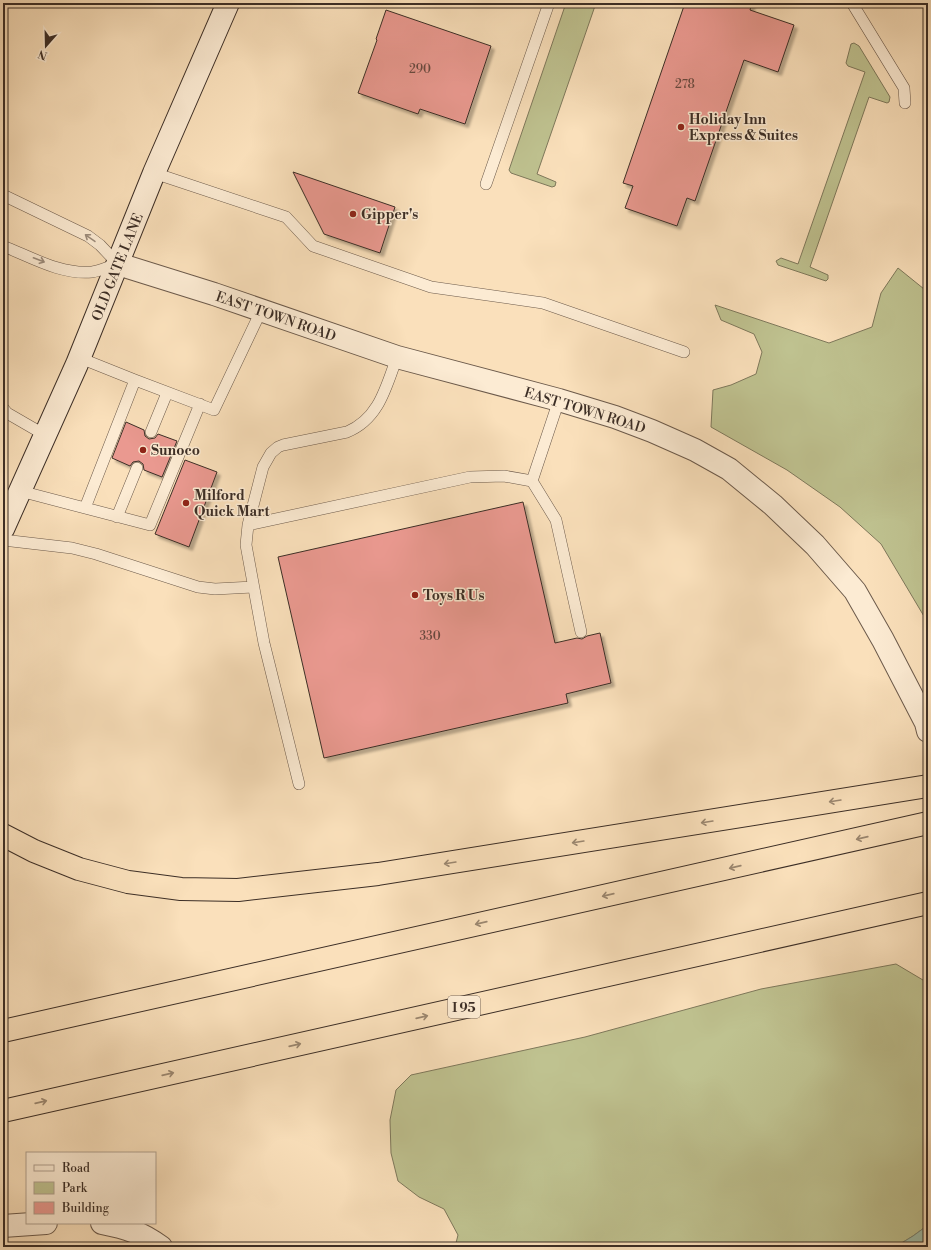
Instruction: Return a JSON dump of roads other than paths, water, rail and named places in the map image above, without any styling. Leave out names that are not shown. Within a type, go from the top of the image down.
[{"type":"highway","points":[[3,835],[34,851],[79,868],[128,882],[182,889],[238,890],[378,874],[928,786]]},
{"type":"highway","points":[[3,1031],[928,823]]},
{"type":"highway","name":"I 95","points":[[3,1111],[926,904]]},
{"type":"street","name":"OLD GATE LANE","points":[[3,529],[80,358],[154,173],[228,3]]},
{"type":"street","name":"EAST TOWN ROAD","points":[[118,264],[397,357],[559,400],[616,417],[695,450],[729,469],[773,505],[815,545],[855,592],[883,640],[926,723],[928,731]]},
{"type":"street","points":[[3,1226],[32,1224]]},
{"type":"street","points":[[106,1224],[128,1229],[148,1238],[161,1247]]},
{"type":"lane","points":[[486,184],[549,3]]},
{"type":"lane","points":[[852,3],[904,88],[905,103]]},
{"type":"lane","points":[[154,173],[286,216],[312,246],[424,285],[543,303],[684,352]]},
{"type":"lane","points":[[3,195],[88,236],[118,264],[93,272],[76,272],[60,269],[3,246]]},
{"type":"lane","points":[[80,358],[214,410],[262,311]]},
{"type":"lane","points":[[299,784],[264,643],[246,545],[248,525],[263,467],[271,453],[278,447],[347,432],[364,423],[384,396],[397,357]]},
{"type":"lane","points":[[85,508],[135,380]]},
{"type":"lane","points":[[151,432],[167,393]]},
{"type":"lane","points":[[559,400],[532,480],[556,520],[581,632]]},
{"type":"lane","points":[[20,491],[150,525],[200,404]]},
{"type":"lane","points":[[3,408],[7,413],[45,435]]},
{"type":"lane","points":[[117,517],[137,468]]},
{"type":"lane","points":[[248,525],[470,477],[504,476],[532,480]]},
{"type":"lane","points":[[3,540],[72,548],[96,554],[198,587],[215,589],[253,587]]},
{"type":"place","name":"Holiday Inn Express & Suites","points":[[681,127]]},
{"type":"place","name":"Gipper's","points":[[353,214]]},
{"type":"place","name":"Sunoco","points":[[143,450]]},
{"type":"place","name":"Milford Quick Mart","points":[[186,503]]},
{"type":"place","name":"Toys R Us","points":[[415,595]]}]
